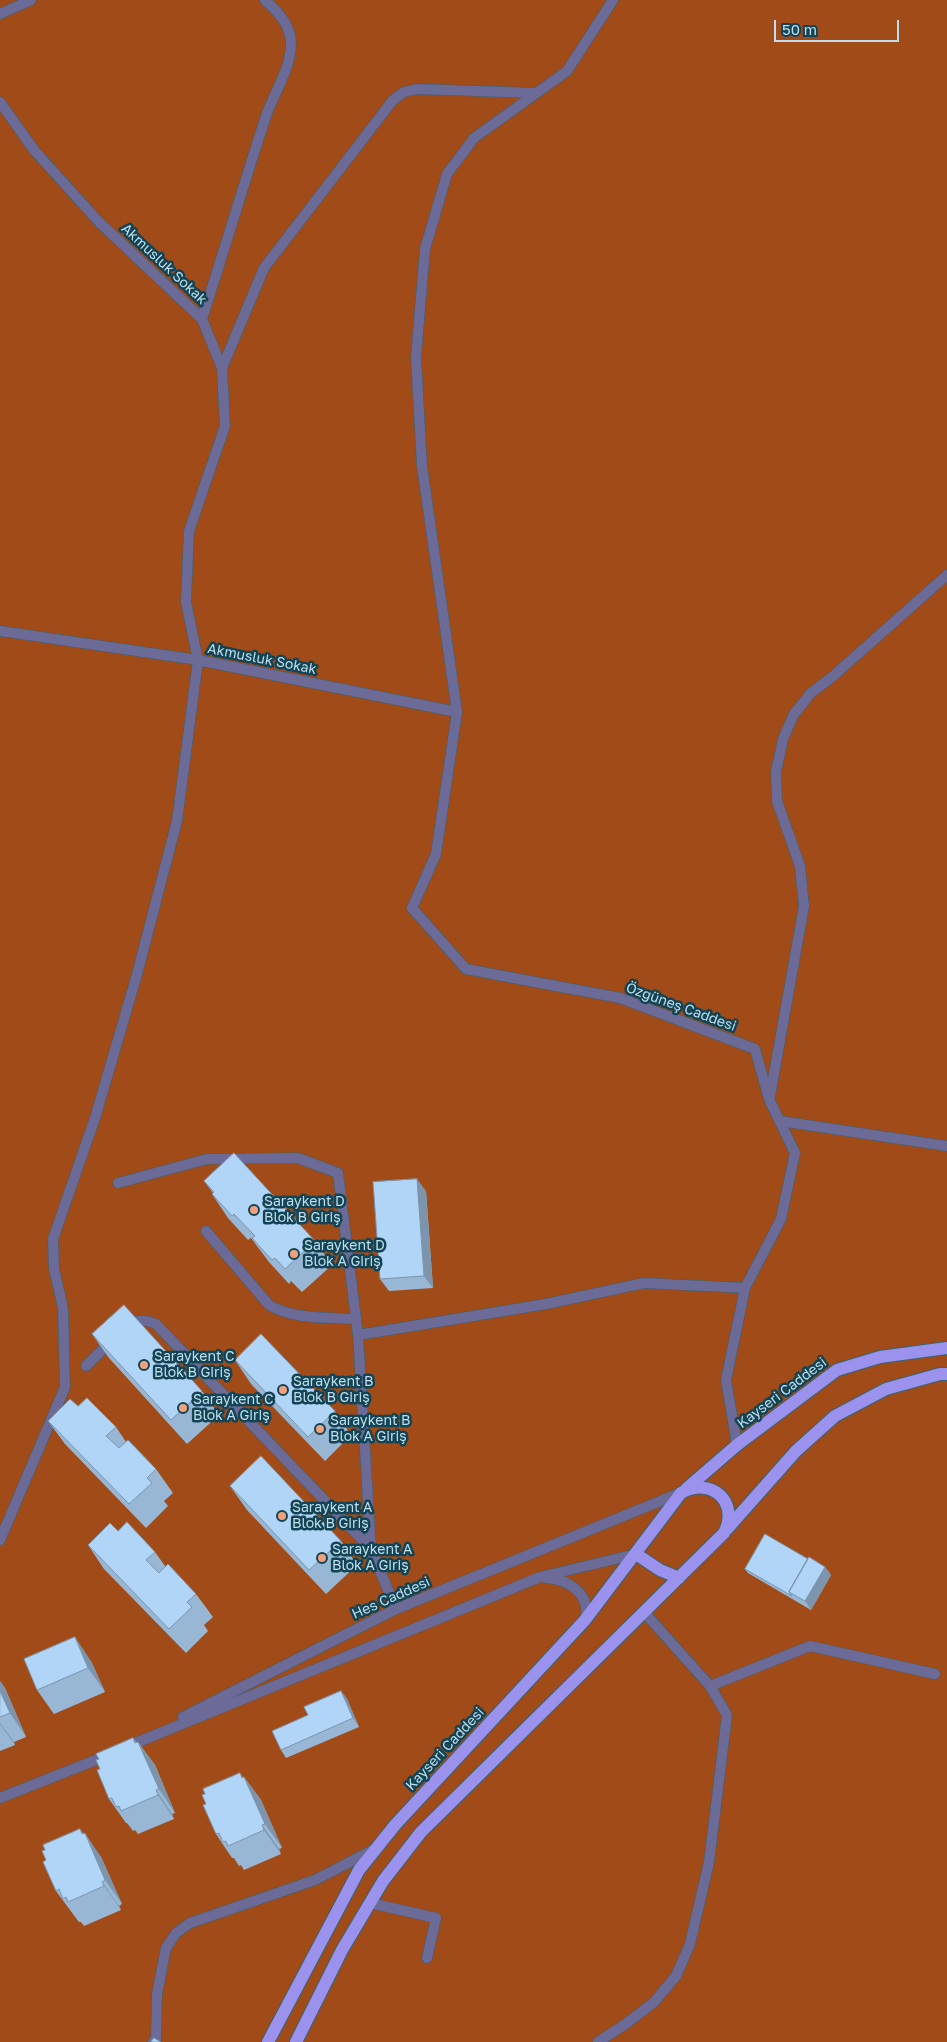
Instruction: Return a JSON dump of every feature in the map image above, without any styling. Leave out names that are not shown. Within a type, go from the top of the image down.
[{"type":"main road","name":"Kayseri Caddesi","points":[[268,2042],[359,1870],[394,1825],[585,1620],[679,1496],[737,1445],[837,1370],[880,1357],[947,1348]]},
{"type":"main road","points":[[296,2042],[342,1950],[383,1881],[421,1832],[721,1536],[796,1451],[835,1416],[886,1389],[947,1374]]},
{"type":"main road","points":[[679,1496],[697,1487],[713,1490],[720,1495],[728,1509],[729,1517],[721,1536]]},
{"type":"main road","points":[[636,1554],[660,1570],[678,1578]]},
{"type":"street","points":[[0,14],[31,0]]},
{"type":"street","points":[[202,319],[267,114],[290,55],[291,42],[289,30],[283,18],[265,0]]},
{"type":"street","points":[[457,712],[422,466],[416,357],[425,249],[447,174],[474,138],[567,71],[613,0]]},
{"type":"street","points":[[222,368],[264,268],[393,100],[404,92],[417,89],[536,93]]},
{"type":"street","name":"Akmusluk Sokak","points":[[0,102],[34,150],[100,222],[202,319],[222,368],[225,426],[189,531],[186,602],[198,660],[457,712]]},
{"type":"street","points":[[769,1099],[804,906],[800,866],[777,801],[776,771],[782,738],[794,714],[811,693],[832,677],[947,575]]},
{"type":"street","points":[[0,631],[198,660],[177,821],[136,978],[98,1109],[53,1239],[54,1269],[63,1308],[65,1387],[0,1540]]},
{"type":"street","name":"Özgüneş Caddesi","points":[[457,712],[436,854],[412,908],[466,968],[620,998],[755,1049],[769,1099],[795,1153],[781,1219],[745,1288],[726,1380],[737,1445]]},
{"type":"street","points":[[780,1121],[947,1146]]},
{"type":"street","points":[[118,1182],[207,1159],[298,1158],[338,1173],[358,1334],[371,1549],[396,1609]]},
{"type":"street","points":[[206,1230],[269,1305],[282,1312],[296,1315],[356,1320]]},
{"type":"street","points":[[358,1334],[546,1304],[644,1283],[745,1288]]},
{"type":"street","points":[[86,1366],[128,1325],[142,1320],[156,1324],[371,1549]]},
{"type":"street","name":"Hes Caddesi","points":[[123,1749],[396,1609],[679,1496]]},
{"type":"street","name":"Hes Caddesi","points":[[0,1798],[540,1577],[636,1554]]},
{"type":"street","points":[[540,1577],[555,1578],[577,1590],[586,1605],[587,1613],[585,1620]]},
{"type":"street","points":[[598,2042],[654,2002],[676,1976],[690,1944],[709,1862],[727,1715],[710,1686],[644,1612]]},
{"type":"street","points":[[710,1686],[810,1646],[935,1674]]},
{"type":"street","points":[[153,2042],[156,2038],[157,1994],[166,1948],[176,1934],[190,1923],[316,1880],[376,1848]]},
{"type":"street","points":[[370,1903],[436,1918],[427,1958]]},
{"type":"shaded area","points":[[0,0],[947,0],[947,2042],[0,2042]]},
{"type":"building","points":[[234,1153],[315,1241],[285,1269],[275,1258],[272,1260],[252,1238],[255,1236],[234,1214],[232,1216],[212,1194],[214,1192],[204,1181]]},
{"type":"building","points":[[417,1179],[424,1276],[380,1279],[373,1182]]},
{"type":"building","points":[[124,1305],[202,1391],[171,1420],[92,1334]]},
{"type":"building","points":[[261,1334],[335,1411],[308,1437],[235,1360]]},
{"type":"building","points":[[87,1398],[116,1427],[106,1436],[119,1448],[128,1440],[156,1469],[147,1478],[152,1483],[129,1504],[48,1421],[70,1399],[78,1406]]},
{"type":"building","points":[[261,1456],[341,1541],[309,1570],[230,1486]]},
{"type":"building","points":[[127,1522],[155,1552],[146,1560],[159,1573],[168,1564],[196,1594],[187,1602],[192,1607],[169,1629],[88,1545],[110,1523],[118,1531]]},
{"type":"building","points":[[765,1534],[808,1559],[789,1592],[792,1596],[745,1569]]},
{"type":"building","points":[[809,1557],[825,1567],[805,1601],[789,1592]]},
{"type":"building","points":[[75,1637],[88,1668],[37,1690],[24,1659]]},
{"type":"building","points":[[0,1691],[10,1713],[0,1717]]},
{"type":"building","points":[[341,1691],[353,1718],[281,1750],[272,1731],[308,1715],[304,1707]]},
{"type":"building","points":[[133,1738],[135,1743],[138,1742],[159,1789],[156,1790],[158,1795],[121,1811],[119,1806],[116,1807],[112,1798],[109,1799],[97,1770],[100,1769],[96,1760],[99,1759],[96,1754]]},
{"type":"building","points":[[240,1773],[242,1778],[244,1777],[265,1824],[262,1825],[264,1830],[228,1846],[226,1841],[223,1842],[219,1833],[216,1834],[203,1805],[206,1804],[202,1795],[205,1794],[203,1789]]},
{"type":"building","points":[[80,1829],[82,1834],[85,1833],[105,1880],[102,1882],[104,1886],[68,1902],[66,1897],[63,1899],[59,1889],[56,1891],[43,1862],[46,1860],[42,1851],[45,1850],[43,1845]]},
{"type":"building","points":[[154,2038],[161,2042],[151,2042]]},
{"type":"place","name":"Saraykent D Blok B Giriş","points":[[254,1210]]},
{"type":"place","name":"Saraykent D Blok A Giriş","points":[[294,1254]]},
{"type":"place","name":"Saraykent C Blok B Giriş","points":[[144,1365]]},
{"type":"place","name":"Saraykent B Blok B Giriş","points":[[283,1390]]},
{"type":"place","name":"Saraykent C Blok A Giriş","points":[[183,1408]]},
{"type":"place","name":"Saraykent B Blok A Giriş","points":[[320,1429]]},
{"type":"place","name":"Saraykent A Blok B Giriş","points":[[282,1516]]},
{"type":"place","name":"Saraykent A Blok A Giriş","points":[[322,1558]]}]
